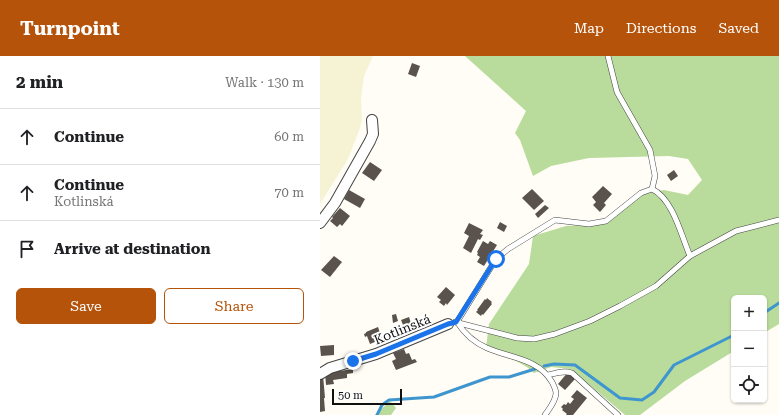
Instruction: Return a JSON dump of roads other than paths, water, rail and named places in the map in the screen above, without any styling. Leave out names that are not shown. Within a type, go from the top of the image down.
[{"type":"street","points":[[320,223],[336,203],[370,141],[373,134],[372,120]]},
{"type":"street","name":"Kotlinská","points":[[320,374],[330,368],[376,354],[452,323]]},
{"type":"lane","points":[[608,56],[617,92],[650,150],[655,176],[652,189]]},
{"type":"lane","points":[[452,323],[496,259],[508,249],[555,220],[589,224],[606,221],[641,193],[652,189],[659,192],[670,205],[690,256]]},
{"type":"lane","points":[[452,323],[517,338],[534,339],[555,334],[590,321],[656,286],[690,256],[736,231],[779,220]]},
{"type":"lane","points":[[452,323],[461,328],[473,340],[486,348],[527,361],[548,375],[553,383],[556,393],[552,404],[545,415]]},
{"type":"lane","points":[[548,375],[568,371],[572,373],[618,415]]},
{"type":"waterway","points":[[767,311],[779,303]]},
{"type":"waterway","points":[[544,366],[554,364],[575,365],[620,398],[642,400],[654,392],[674,365],[731,336]]},
{"type":"waterway","points":[[377,415],[382,405],[389,400],[434,397],[490,377],[509,377],[535,369]]}]
